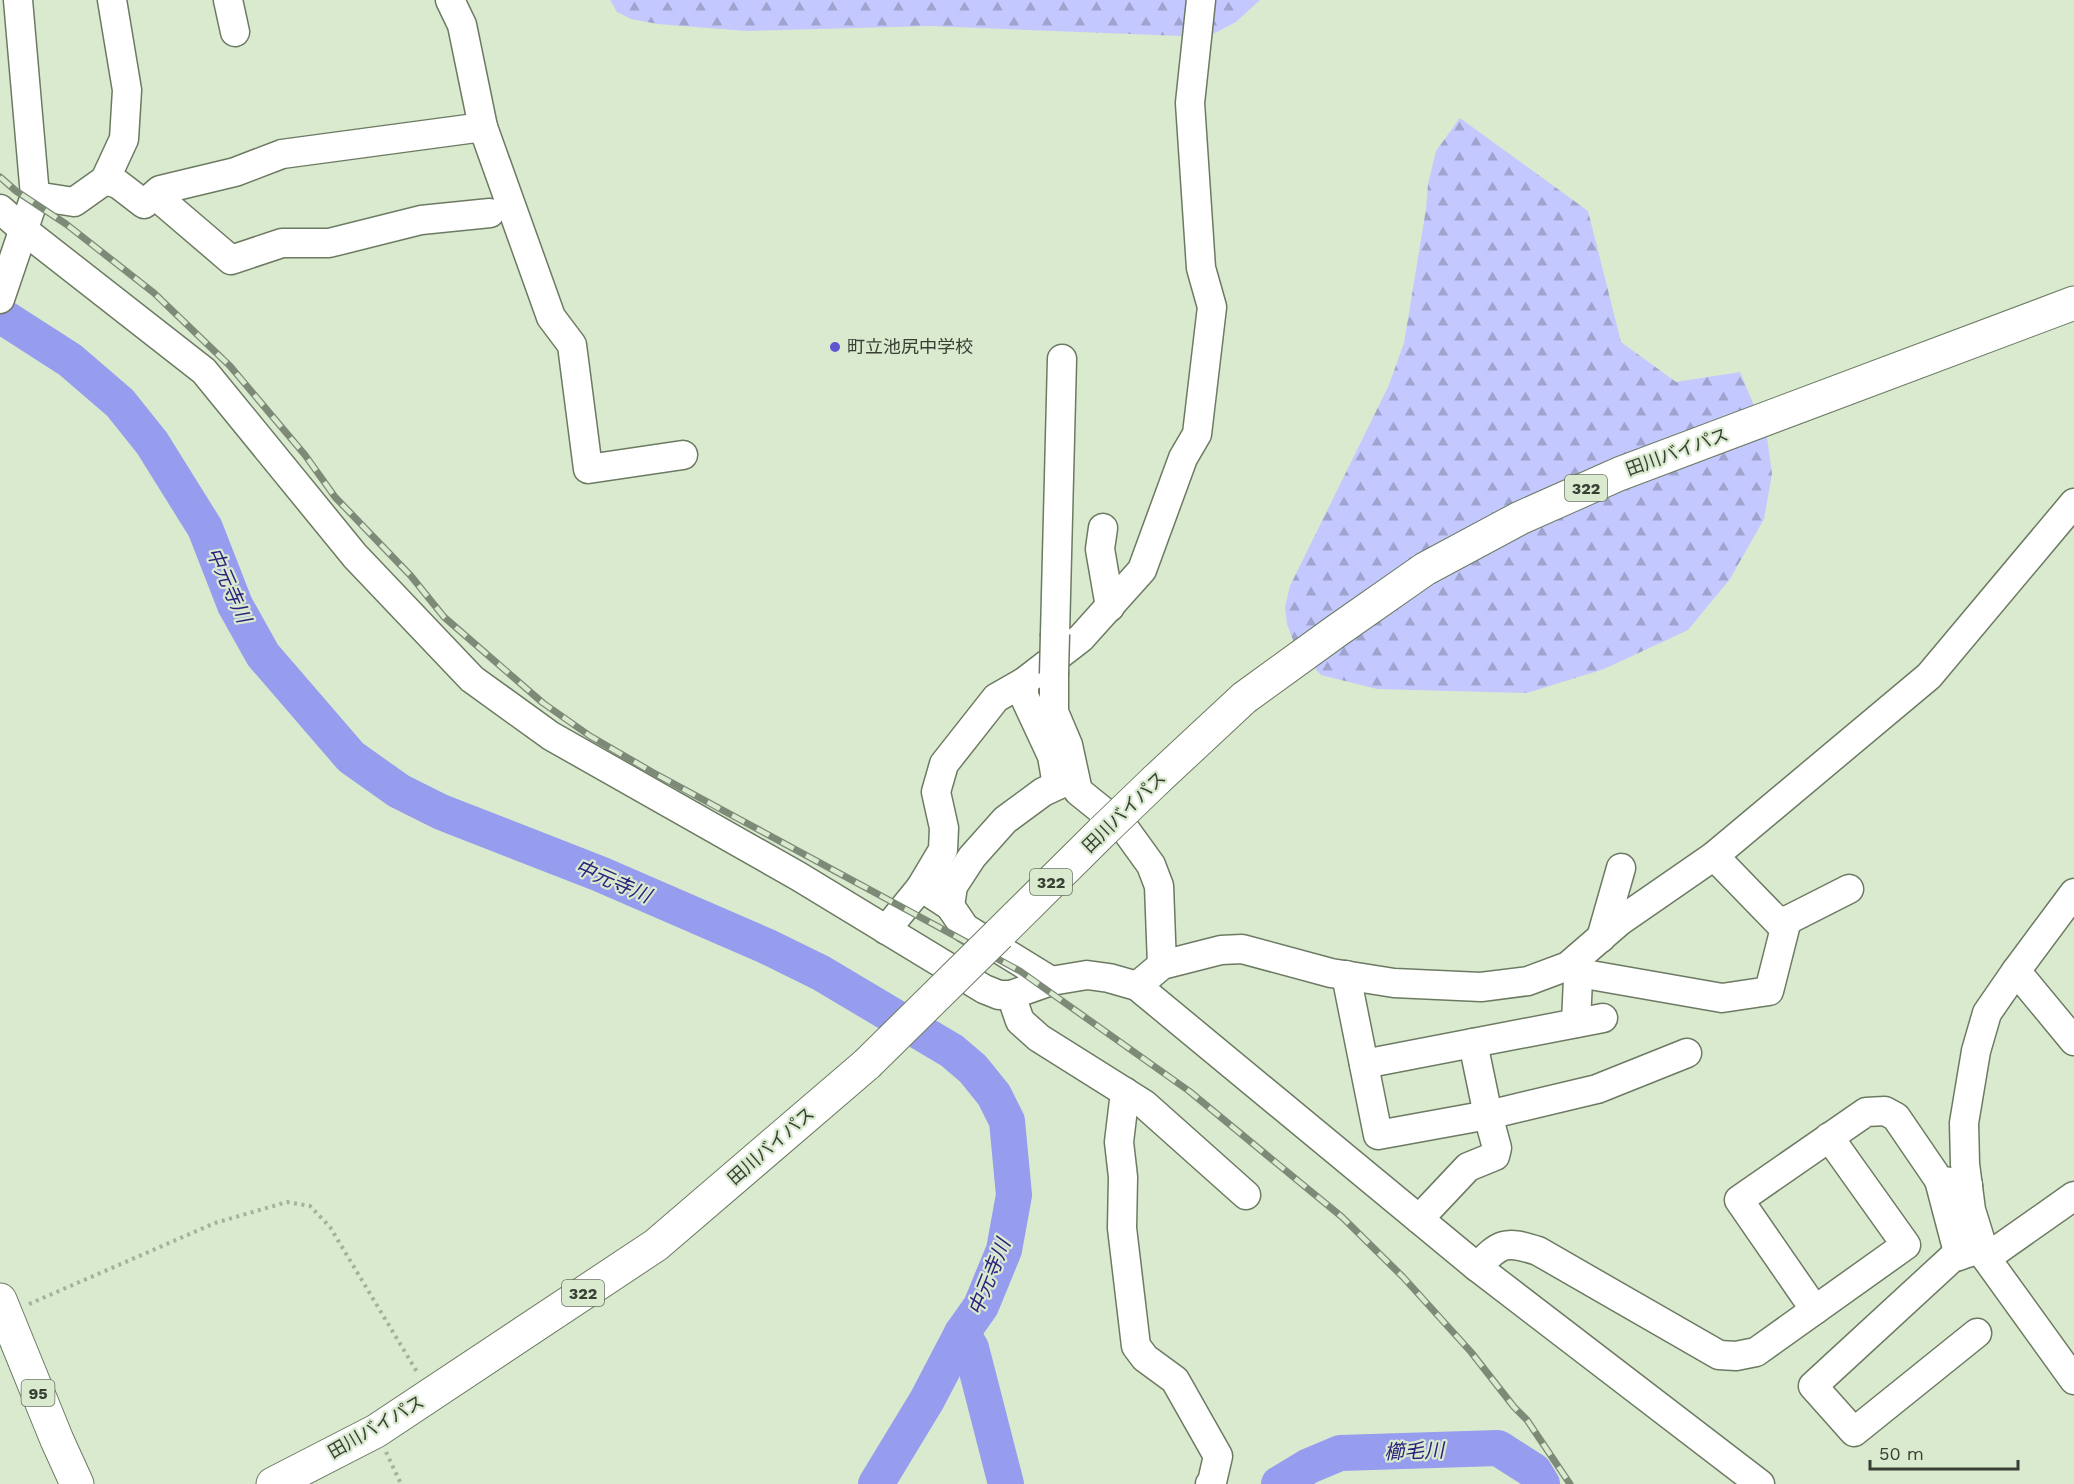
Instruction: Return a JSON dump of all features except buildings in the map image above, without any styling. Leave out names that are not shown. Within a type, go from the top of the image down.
[{"type":"main road","name":"田川バイパス","points":[[273,1484],[376,1431],[656,1245],[867,1064],[1103,831],[1244,698],[1425,569],[1520,518],[1619,474],[2074,303]]},
{"type":"main road","name":"95","points":[[3,1307],[77,1484]]},
{"type":"street","points":[[4,288],[35,196],[18,0]]},
{"type":"street","points":[[35,196],[74,202],[105,180],[124,140],[127,90],[112,0]]},
{"type":"street","points":[[228,0],[235,32]]},
{"type":"street","points":[[450,0],[462,25],[483,127],[551,317],[572,345],[588,469],[683,454]]},
{"type":"street","points":[[886,930],[921,887],[943,850],[944,828],[936,792],[944,764],[996,698],[1023,682],[1081,638],[1142,570],[1183,458],[1197,434],[1212,307],[1201,268],[1190,103],[1201,0]]},
{"type":"street","points":[[105,180],[118,184],[144,204],[160,190],[235,172],[282,154],[483,127]]},
{"type":"street","points":[[155,195],[231,260],[282,243],[329,243],[421,220],[490,213]]},
{"type":"street","points":[[0,209],[204,371],[355,556],[472,679],[551,736],[798,876],[984,989],[999,995],[1011,995],[1051,981],[1087,975],[1137,986],[1477,1267],[1760,1484]]},
{"type":"street","points":[[1062,359],[1054,712],[1068,745],[1066,781]]},
{"type":"street","points":[[1579,965],[1601,938],[1620,921],[1714,856],[1929,676],[2074,503]]},
{"type":"street","points":[[1103,528],[1100,549],[1110,607]]},
{"type":"street","points":[[1023,682],[1024,696],[1066,781],[1125,829],[1151,865],[1159,886],[1162,965]]},
{"type":"street","points":[[950,906],[953,886],[972,856],[1005,820],[1043,792],[1066,781]]},
{"type":"street","points":[[1714,856],[1780,924],[1849,889]]},
{"type":"street","points":[[1601,938],[1621,868]]},
{"type":"street","points":[[921,887],[950,906],[965,928],[1051,981]]},
{"type":"street","points":[[1976,1254],[1965,1164],[1964,1123],[1973,1062],[1987,1013],[2074,893]]},
{"type":"street","points":[[1137,986],[1162,965],[1221,950],[1242,949],[1346,975],[1394,982],[1481,987],[1528,981],[1568,966],[1579,965],[1722,998],[1769,991],[1787,920]]},
{"type":"street","points":[[1364,1064],[1590,1021],[1579,965]]},
{"type":"street","points":[[2016,971],[2074,1041]]},
{"type":"street","points":[[1346,975],[1378,1135],[1373,1150],[1378,1185]]},
{"type":"street","points":[[1011,995],[1020,1021],[1039,1038],[1144,1104],[1246,1195]]},
{"type":"street","points":[[1419,1219],[1468,1167],[1495,1156],[1497,1148],[1473,1043]]},
{"type":"street","points":[[1378,1135],[1488,1115],[1597,1089],[1687,1053]]},
{"type":"street","points":[[1125,1092],[1119,1142],[1123,1177],[1122,1228],[1136,1346],[1145,1358],[1175,1380],[1218,1456],[1210,1484]]},
{"type":"street","points":[[1815,1310],[1739,1200],[1866,1112],[1885,1111],[1896,1117],[1940,1180],[1976,1254],[2074,1380]]},
{"type":"street","points":[[1477,1267],[1494,1249],[1506,1245],[1520,1245],[1538,1251],[1719,1355],[1736,1356],[1756,1352],[1906,1245],[1829,1137]]},
{"type":"street","points":[[1940,1180],[1968,1185]]},
{"type":"street","points":[[1977,1333],[1854,1432],[1813,1386],[1952,1258],[1976,1254],[2072,1202]]},
{"type":"path","points":[[3,1307],[215,1223],[287,1202],[310,1206],[330,1227],[431,1395]]},
{"type":"path","points":[[376,1431],[401,1484]]},
{"type":"green space","points":[[610,0],[1260,0],[1236,22],[1207,37],[931,26],[747,31],[658,24],[631,19],[617,12]]},
{"type":"green space","points":[[1460,118],[1588,211],[1621,342],[1676,382],[1740,372],[1767,437],[1772,474],[1764,519],[1730,579],[1688,630],[1604,669],[1527,693],[1377,689],[1321,675],[1293,640],[1287,624],[1285,607],[1290,586],[1389,385],[1404,343],[1428,184],[1436,151]]},
{"type":"waterway","name":"中元寺川","points":[[0,315],[70,360],[120,403],[152,443],[205,528],[235,605],[263,655],[351,757],[399,791],[441,812],[600,874],[766,946],[821,973],[952,1051],[973,1069],[994,1095],[1007,1121],[1014,1195],[1004,1250],[981,1306],[962,1333],[927,1400],[876,1484]]},
{"type":"waterway","name":"櫛毛川","points":[[962,1333],[971,1348],[1006,1484]]},
{"type":"waterway","name":"櫛毛川","points":[[1279,1484],[1309,1466],[1340,1453],[1498,1448],[1534,1471],[1542,1484]]},
{"type":"railway","points":[[0,177],[16,191],[66,224],[154,293],[230,366],[305,455],[335,497],[411,576],[444,617],[543,703],[590,736],[652,772],[1020,971],[1189,1091],[1342,1217],[1403,1277],[1471,1352],[1527,1420],[1570,1484]]},
{"type":"place","name":"町立池尻中学校","points":[[835,347]]}]
